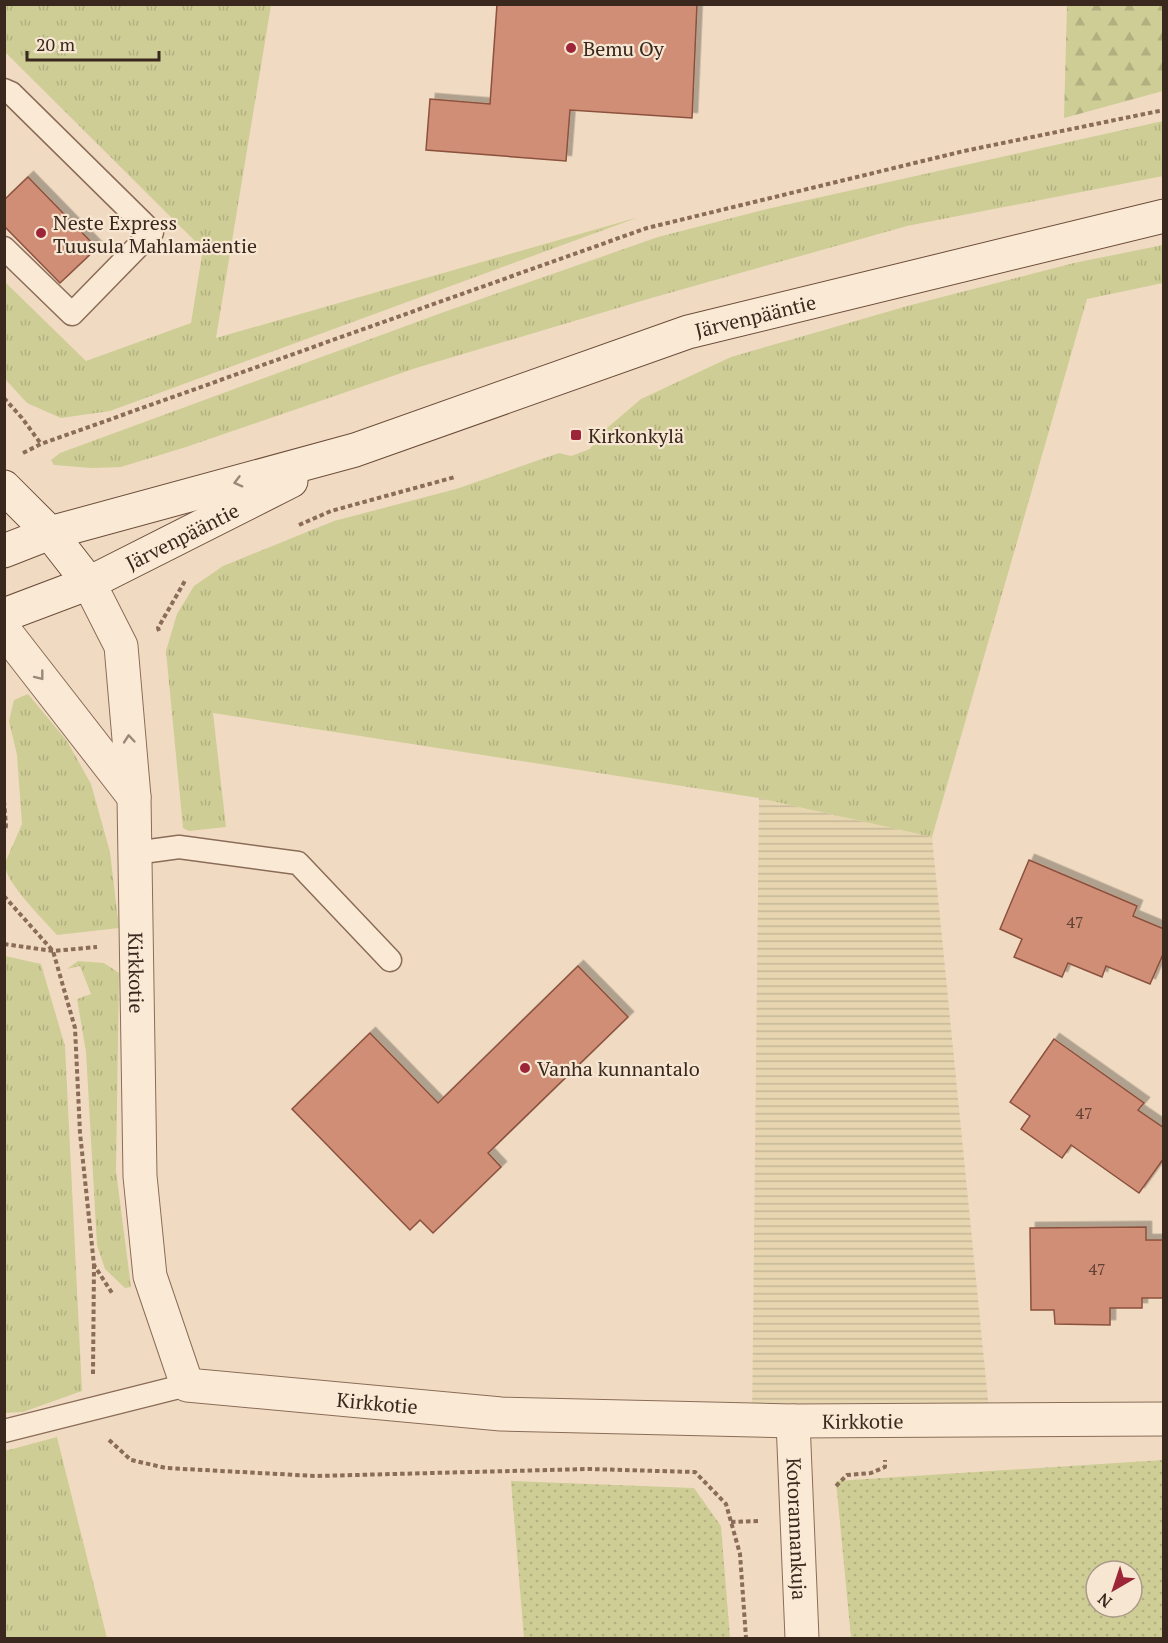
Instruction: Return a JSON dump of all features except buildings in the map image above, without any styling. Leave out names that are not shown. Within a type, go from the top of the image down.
[{"type":"street","name":"Järvenpääntie","points":[[4,551],[50,532],[355,450],[688,332],[1164,216]]},
{"type":"street","name":"Järvenpääntie","points":[[4,615],[89,583],[355,450]]},
{"type":"street","name":"Kirkkotie","points":[[9,472],[50,532],[89,583],[121,646],[134,797],[140,1176],[150,1276],[187,1385],[501,1414],[794,1421],[1164,1419]]},
{"type":"street","points":[[4,630],[134,797]]},
{"type":"street","name":"Kotorannankuja","points":[[794,1421],[802,1638]]},
{"type":"lane","points":[[4,90],[11,93],[152,232],[72,314],[4,248]]},
{"type":"lane","points":[[135,853],[179,847],[298,863],[390,960]]},
{"type":"lane","points":[[4,1431],[187,1385]]},
{"type":"path","points":[[9,472],[40,444],[647,228],[964,151],[1164,110]]},
{"type":"path","points":[[4,398],[22,418],[40,444]]},
{"type":"path","points":[[298,525],[331,511],[455,477]]},
{"type":"path","points":[[159,639],[158,628],[190,571]]},
{"type":"path","points":[[4,801],[6,826],[4,832]]},
{"type":"path","points":[[4,896],[53,951],[75,1028],[80,1133],[94,1265],[92,1409],[108,1439],[131,1460],[166,1468],[316,1476],[588,1469],[695,1472],[726,1504],[740,1554],[746,1638]]},
{"type":"path","points":[[4,944],[53,951]]},
{"type":"path","points":[[94,1265],[111,1293],[168,1328]]},
{"type":"path","points":[[832,1490],[847,1475],[871,1473],[885,1467],[885,1420]]},
{"type":"path","points":[[731,1522],[764,1521]]},
{"type":"shaded area","points":[[759,798],[932,837],[990,1420],[752,1420]]},
{"type":"green space","points":[[5,4],[271,5],[216,338],[639,217],[110,411],[61,418],[27,403],[5,379],[5,282],[86,361],[191,323],[203,249],[5,52]]},
{"type":"green space","points":[[1067,5],[1163,5],[1163,91],[1064,118]]},
{"type":"green space","points":[[1163,121],[1163,176],[907,226],[648,299],[416,368],[121,467],[92,468],[54,465],[51,460],[60,453],[444,312],[658,237],[767,209]]},
{"type":"green space","points":[[1163,245],[1163,283],[1087,299],[932,837],[759,798],[213,713],[226,827],[189,831],[183,828],[166,651],[177,614],[194,586],[223,566],[334,521],[456,489],[559,453],[571,456],[590,449],[600,434],[641,399],[731,357],[911,305],[1074,263]]},
{"type":"green space","points":[[28,694],[67,741],[91,784],[110,852],[119,928],[57,935],[18,890],[6,871],[5,863],[22,824],[17,755],[9,721],[14,700]]},
{"type":"green space","points":[[5,956],[41,964],[65,1046],[82,1391],[23,1412],[5,1413]]},
{"type":"green space","points":[[78,961],[104,963],[119,973],[116,1171],[131,1287],[125,1288],[105,1269],[97,1245],[86,1052],[77,999],[91,994],[80,966],[67,969]]},
{"type":"green space","points":[[57,1437],[107,1638],[5,1638],[5,1451]]},
{"type":"green space","points":[[1163,1460],[1163,1638],[851,1638],[836,1481]]},
{"type":"green space","points":[[511,1481],[694,1488],[721,1526],[730,1638],[524,1638]]},
{"type":"place","name":"Bemu Oy","points":[[571,48]]},
{"type":"place","name":"Neste Express Tuusula Mahlamäentie","points":[[41,233]]},
{"type":"place","name":"Kirkonkylä","points":[[576,435]]},
{"type":"place","name":"Vanha kunnantalo","points":[[525,1068]]}]
